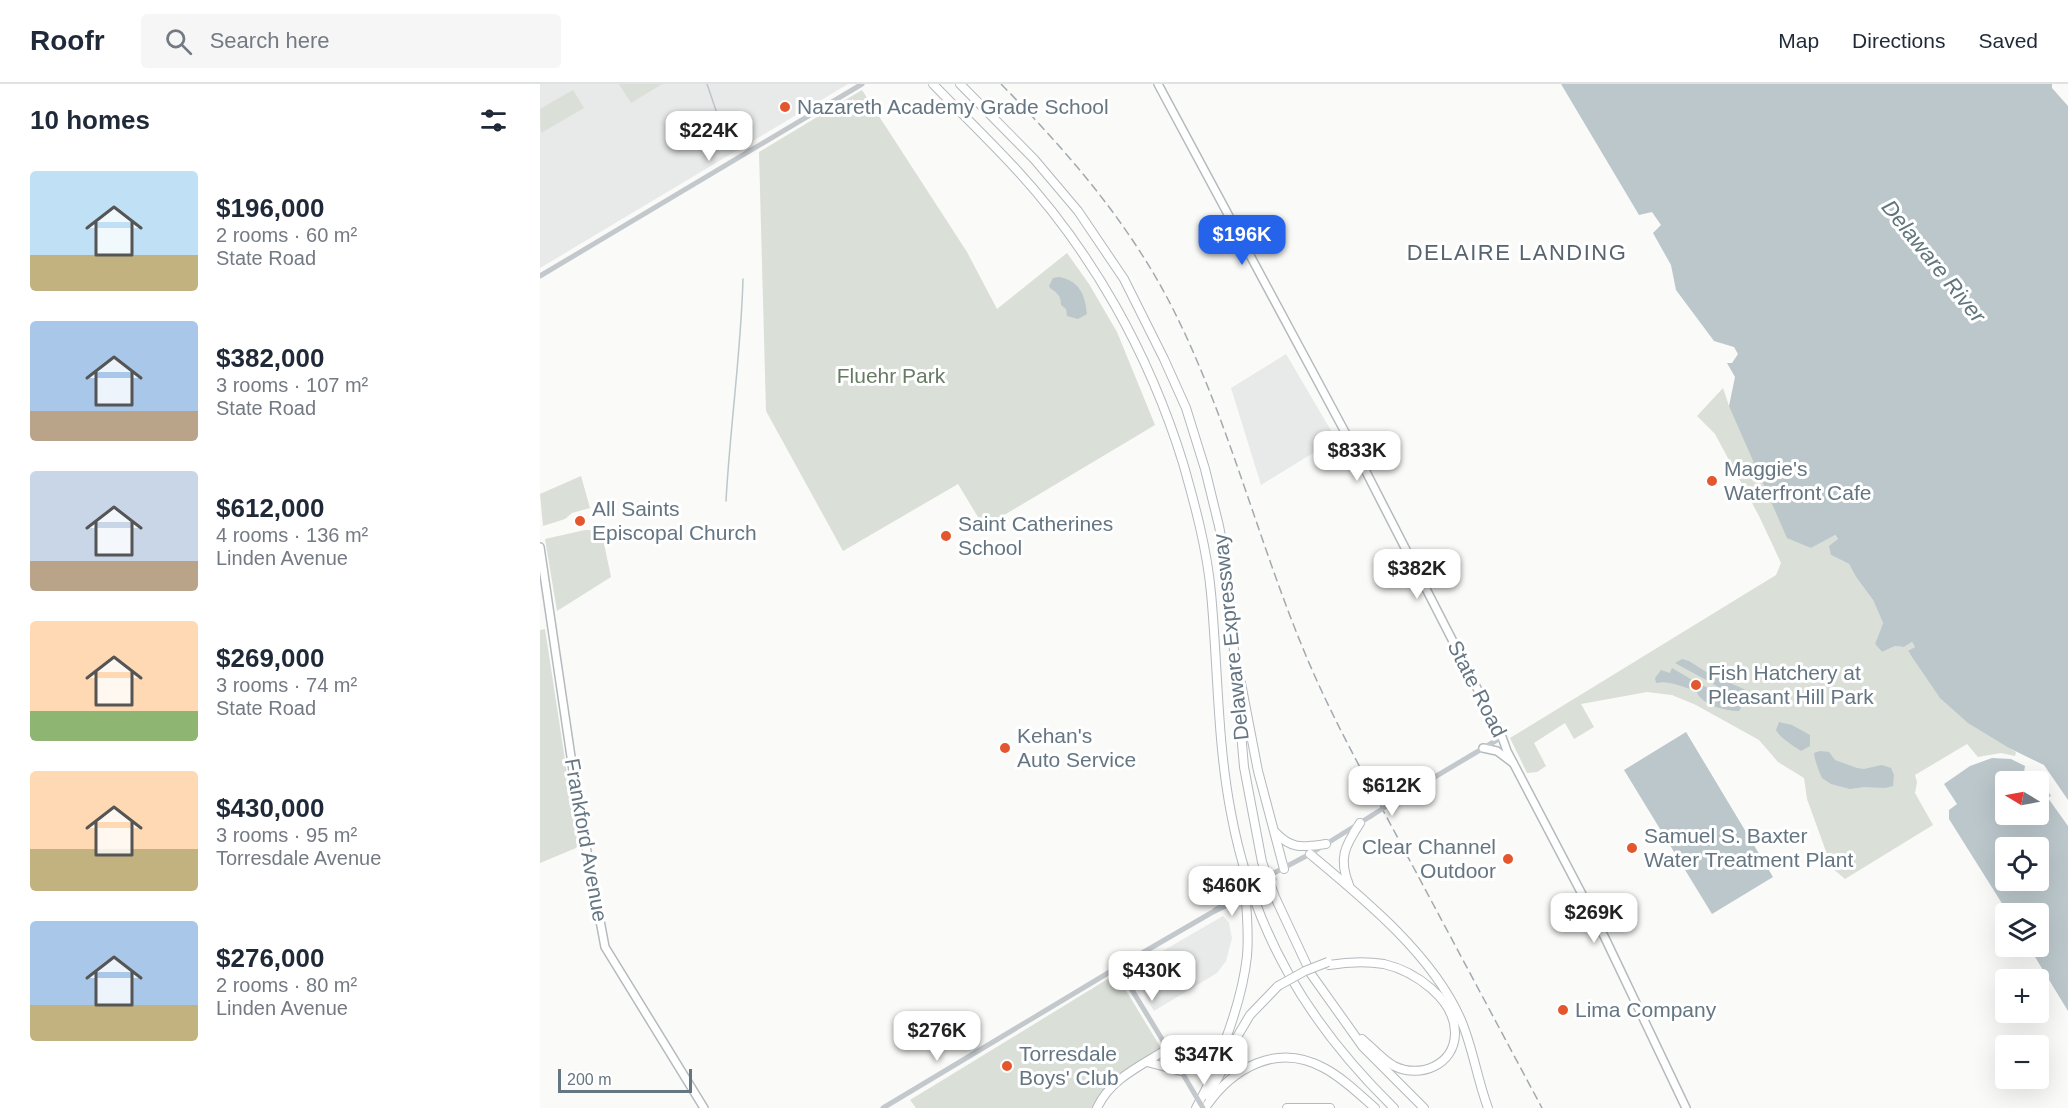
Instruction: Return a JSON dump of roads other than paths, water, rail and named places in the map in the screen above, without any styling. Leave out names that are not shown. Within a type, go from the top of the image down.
[{"type":"highway","name":"Delaware Expressway","points":[[933,84],[1014,167],[1076,244],[1124,320],[1156,386],[1182,462],[1200,528],[1211,590],[1228,792],[1244,873],[1266,927],[1296,988],[1336,1044],[1375,1090],[1394,1108]]},
{"type":"highway","name":"Delaware Expressway","points":[[960,84],[1034,159],[1078,211],[1124,279],[1141,310],[1186,408],[1205,469],[1227,569],[1244,767],[1262,862],[1304,961],[1348,1028],[1389,1075],[1424,1108]]},
{"type":"highway","points":[[1233,637],[1254,753],[1284,869]]},
{"type":"highway","points":[[1349,887],[1343,854],[1360,823]]},
{"type":"highway","points":[[1274,832],[1285,842],[1293,845],[1307,847],[1326,844]]},
{"type":"highway","points":[[1310,854],[1349,887],[1420,956],[1445,989],[1458,1013],[1472,1050],[1488,1108]]},
{"type":"highway","points":[[1206,1090],[1230,1025],[1245,969],[1248,926],[1244,873]]},
{"type":"highway","points":[[1196,1108],[1250,1016],[1280,988],[1305,970],[1357,958],[1390,962],[1419,975],[1431,984],[1458,1013]]},
{"type":"highway","points":[[1328,964],[1370,962],[1411,975],[1445,1003],[1455,1034],[1453,1046],[1446,1058],[1439,1064],[1420,1071],[1408,1071],[1384,1059],[1348,1028]]},
{"type":"highway","points":[[1203,1108],[1245,1028],[1253,1016],[1280,988]]},
{"type":"highway","points":[[1097,1108],[1114,1084],[1167,1049]]},
{"type":"highway","points":[[1203,1108],[1240,1071],[1259,1062],[1282,1058],[1310,1062],[1324,1068],[1375,1108]]},
{"type":"highway","points":[[1147,1062],[1183,1073]]},
{"type":"highway","points":[[1287,1108],[1330,1108]]},
{"type":"main road","name":"State Road","points":[[1158,84],[1364,467],[1605,939],[1686,1108]]},
{"type":"main road","name":"Frankford Avenue","points":[[540,547],[578,804],[606,947],[704,1108]]},
{"type":"main road","points":[[1484,748],[1497,751],[1514,763]]},
{"type":"street","points":[[540,276],[862,84]]},
{"type":"street","points":[[883,1108],[1502,737]]},
{"type":"street","points":[[1118,967],[1203,1108]]},
{"type":"water","name":"Delaware River","points":[[1561,84],[2052,84],[2052,88],[2068,106],[2068,800],[2044,765],[2009,748],[1968,723],[1940,698],[1908,651],[1915,647],[1912,642],[1904,647],[1895,646],[1882,652],[1875,644],[1883,623],[1873,600],[1849,564],[1831,555],[1829,546],[1838,539],[1835,535],[1811,548],[1787,538],[1729,406],[1735,377],[1727,363],[1732,363],[1738,354],[1734,347],[1714,341],[1676,290],[1671,265],[1653,233],[1661,225],[1652,212],[1639,215]]},
{"type":"water","points":[[1059,277],[1077,285],[1083,295],[1087,314],[1078,319],[1067,316],[1066,309],[1061,305],[1057,293],[1049,286],[1053,278]]},
{"type":"water","points":[[1682,659],[1711,675],[1708,681],[1675,663]]},
{"type":"water","points":[[1672,668],[1694,681],[1691,689],[1669,683],[1656,683],[1655,678],[1661,670],[1670,673]]},
{"type":"water","points":[[1717,677],[1748,691],[1752,698],[1748,704],[1713,684],[1712,681]]},
{"type":"water","points":[[1700,684],[1742,706],[1739,711],[1727,710],[1707,703],[1696,689]]},
{"type":"water","points":[[1779,722],[1792,725],[1810,735],[1810,746],[1801,751],[1780,736],[1776,730]]},
{"type":"water","points":[[1686,732],[1773,877],[1712,914],[1624,770]]},
{"type":"water","points":[[1829,752],[1835,760],[1857,768],[1864,769],[1882,765],[1891,768],[1894,775],[1893,786],[1850,789],[1831,784],[1822,778],[1817,766],[1814,753]]},
{"type":"water","points":[[1992,758],[2011,759],[2025,766],[2024,771],[1995,771],[1995,825],[2049,825],[2049,799],[2068,826],[2068,1011],[2049,980],[2049,969],[2042,969],[2035,957],[2049,957],[2049,903],[2002,903],[1949,819],[1949,810],[1957,804],[1944,784],[1970,766]]},
{"type":"waterway","points":[[707,84],[721,125],[723,148]]},
{"type":"waterway","points":[[726,501],[743,279]]},
{"type":"railway","points":[[1001,84],[1074,163],[1118,219],[1157,279],[1174,311],[1213,400],[1294,627],[1323,694],[1542,1108]]},
{"type":"place","name":"Nazareth Academy Grade School","points":[[785,107]]},
{"type":"place","name":"Maggie's Waterfront Cafe","points":[[1712,481]]},
{"type":"place","name":"All Saints Episcopal Church","points":[[580,521]]},
{"type":"place","name":"Saint Catherines School","points":[[946,536]]},
{"type":"place","name":"Fish Hatchery at Pleasant Hill Park","points":[[1696,685]]},
{"type":"place","name":"Kehan's Auto Service","points":[[1005,748]]},
{"type":"place","name":"Samuel S. Baxter Water Treatment Plant","points":[[1632,848]]},
{"type":"place","name":"Clear Channel Outdoor","points":[[1508,859]]},
{"type":"place","name":"Lima Company","points":[[1563,1010]]},
{"type":"place","name":"Torresdale Boys' Club","points":[[1007,1066]]},
{"type":"district","name":"DELAIRE LANDING","points":[[1517,252]]},
{"type":"park label","name":"Fluehr Park","points":[[891,376]]}]
